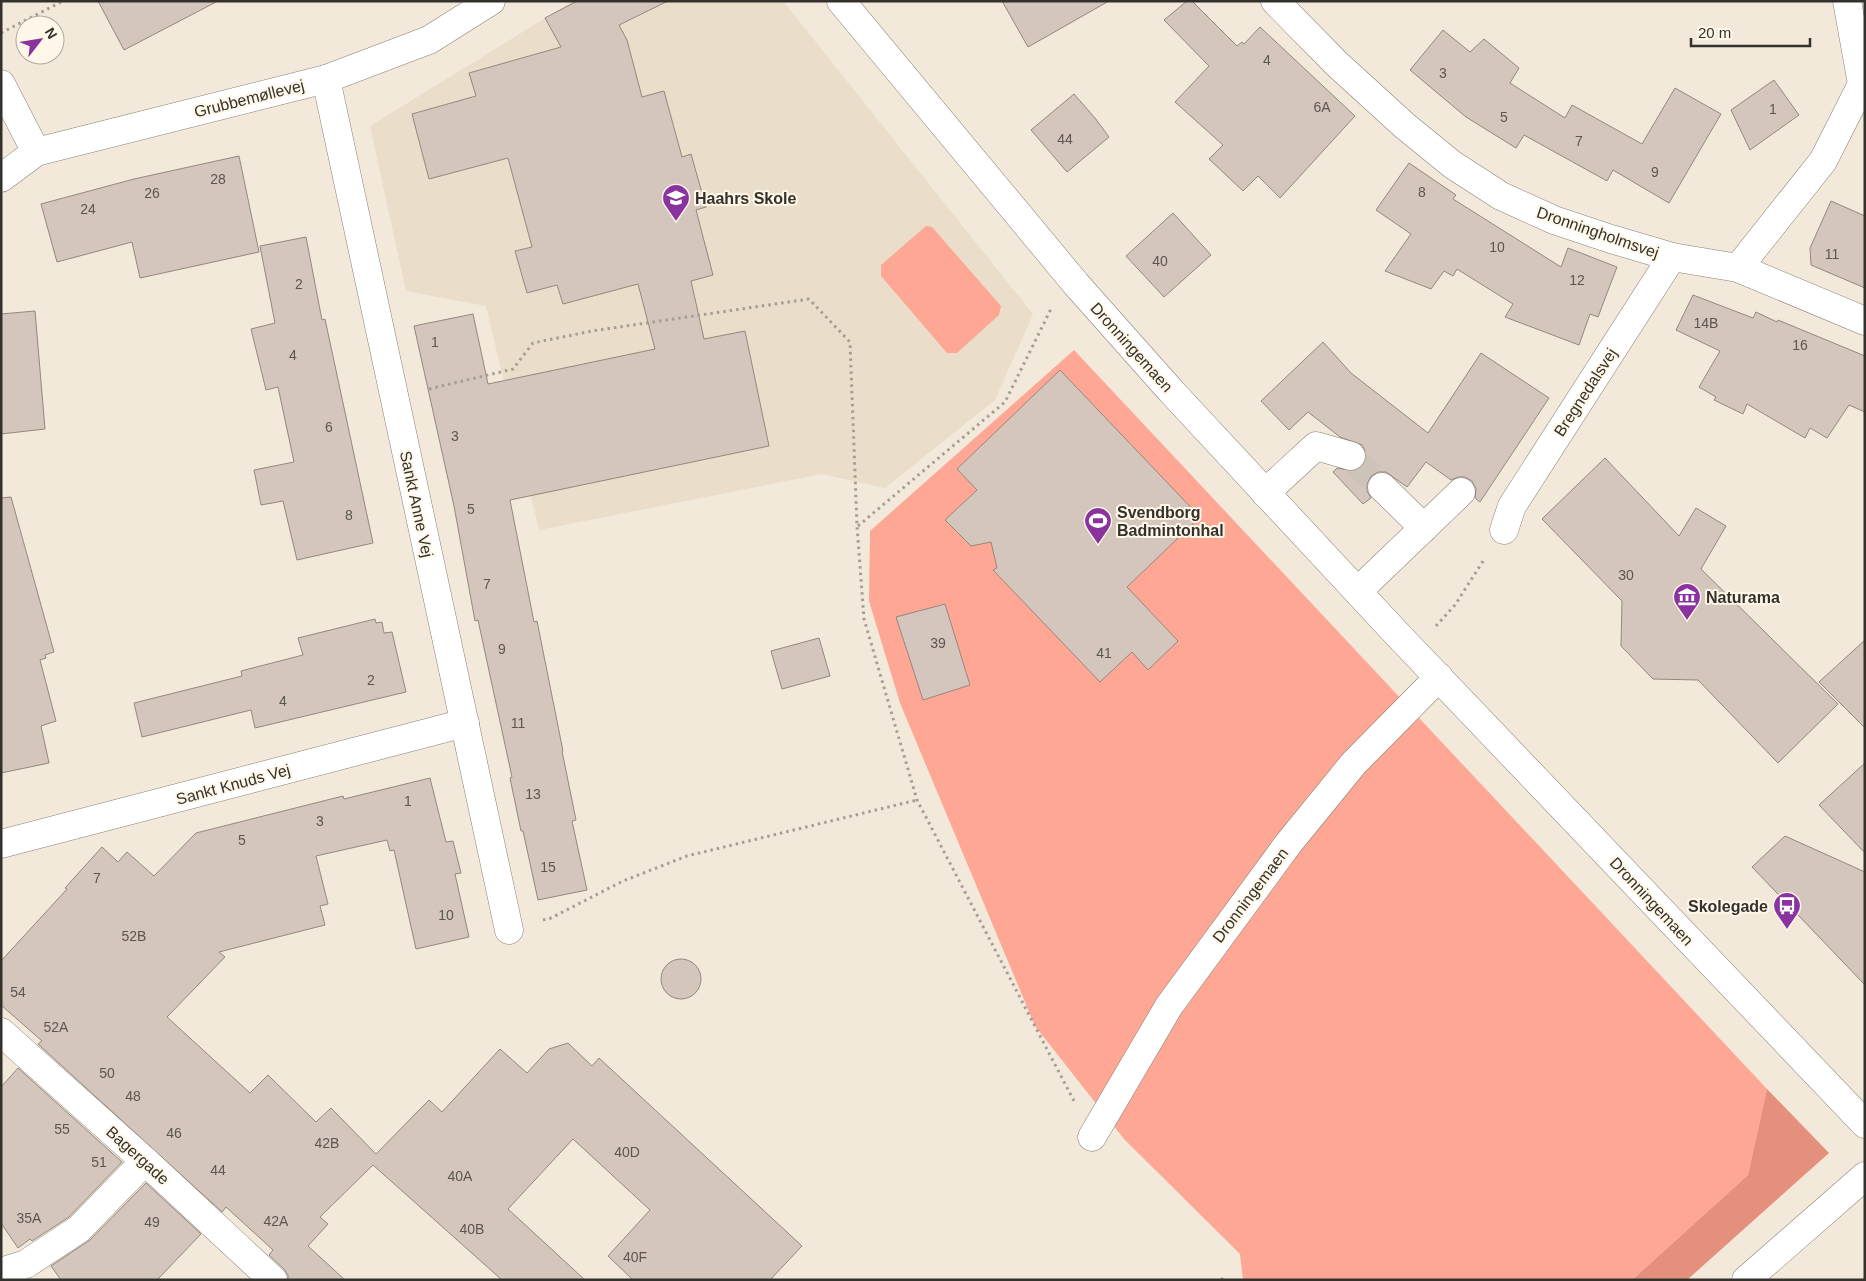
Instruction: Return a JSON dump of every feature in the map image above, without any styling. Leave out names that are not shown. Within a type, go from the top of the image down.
[{"type":"street","name":"Grubbemøllevej","points":[[1,178],[36,152],[326,79],[429,40],[491,1]]},
{"type":"street","name":"Dronningemaen","points":[[841,1],[1076,284],[1265,492],[1865,1124]]},
{"type":"street","name":"Dronningholmsvej","points":[[1275,1],[1337,64],[1405,126],[1453,165],[1501,196],[1554,220],[1672,257],[1738,268],[1865,321]]},
{"type":"street","points":[[1738,268],[1823,161],[1862,84],[1847,1]]},
{"type":"street","name":"Sankt Anne Vej","points":[[326,79],[509,930]]},
{"type":"street","points":[[1,84],[36,152]]},
{"type":"street","name":"Bregnedalsvej","points":[[1504,530],[1512,506],[1672,257]]},
{"type":"street","points":[[1265,492],[1316,446],[1351,456]]},
{"type":"street","points":[[1382,487],[1424,528]]},
{"type":"street","points":[[1358,591],[1461,492]]},
{"type":"street","name":"Dronningemaen","points":[[1092,1137],[1169,1006],[1288,844],[1354,763],[1439,677]]},
{"type":"street","name":"Sankt Knuds Vej","points":[[1,844],[465,723]]},
{"type":"street","name":"Bagergade","points":[[1,1032],[145,1161],[272,1280]]},
{"type":"street","points":[[1,1272],[26,1264],[79,1229],[145,1161]]},
{"type":"street","points":[[1746,1280],[1865,1176]]},
{"type":"path","points":[[1,33],[63,1]]},
{"type":"path","points":[[857,526],[1005,402],[1048,312],[1076,284]]},
{"type":"path","points":[[394,398],[513,369],[533,343],[592,331],[809,299],[850,342],[857,526],[864,620],[917,800],[1092,1137]]},
{"type":"path","points":[[1413,649],[1455,605],[1504,530]]},
{"type":"path","points":[[509,930],[551,918],[623,881],[687,856],[917,800]]},
{"type":"shaded area","name":"Haahrs Skole","points":[[573,1],[783,1],[1033,314],[995,400],[885,488],[822,474],[539,530],[486,306],[406,291],[370,126]]},
{"type":"shaded area","points":[[926,226],[932,227],[1001,306],[999,315],[957,353],[947,353],[881,276],[881,265]]},
{"type":"shaded area","points":[[1074,350],[1767,1089],[1748,1175],[1632,1280],[1243,1280],[1240,1254],[1124,1139],[1035,1026],[900,703],[869,601],[870,531]]},
{"type":"shaded area","points":[[1767,1089],[1829,1153],[1687,1280],[1632,1280],[1748,1175]]},
{"type":"building","points":[[98,1],[218,1],[124,50]]},
{"type":"building","points":[[577,1],[668,1],[619,25],[627,40],[642,97],[664,91],[682,157],[691,154],[706,207],[696,210],[713,275],[691,281],[704,339],[745,331],[769,446],[510,500],[534,622],[537,621],[563,751],[576,820],[572,821],[587,890],[538,900],[523,831],[521,831],[510,778],[512,777],[478,620],[475,621],[454,506],[414,326],[473,314],[488,384],[655,349],[638,284],[563,304],[557,285],[527,293],[515,251],[532,247],[508,158],[429,179],[412,114],[476,96],[469,73],[561,47],[545,18]]},
{"type":"building","points":[[1002,1],[1109,1],[1028,47]]},
{"type":"building","points":[[1187,1],[1192,1],[1237,46],[1242,42],[1244,44],[1260,27],[1355,116],[1280,198],[1258,176],[1243,191],[1209,159],[1223,145],[1175,102],[1209,66],[1164,20]]},
{"type":"building","points":[[1443,30],[1470,52],[1484,39],[1519,68],[1510,83],[1565,118],[1572,105],[1642,144],[1675,88],[1721,114],[1669,203],[1613,170],[1607,181],[1524,135],[1516,148],[1466,117],[1410,70]]},
{"type":"building","points":[[1774,80],[1799,115],[1750,150],[1731,110]]},
{"type":"building","points":[[1074,94],[1109,137],[1067,172],[1031,130]]},
{"type":"building","points":[[239,156],[259,252],[140,278],[132,242],[57,262],[41,204],[134,179]]},
{"type":"building","points":[[1409,163],[1456,195],[1453,199],[1561,267],[1568,248],[1617,267],[1598,317],[1590,314],[1579,345],[1505,317],[1513,304],[1457,269],[1453,276],[1444,271],[1431,289],[1385,271],[1411,234],[1376,210]]},
{"type":"building","points":[[1831,201],[1865,216],[1865,288],[1811,265],[1810,248]]},
{"type":"building","points":[[1173,213],[1211,255],[1164,297],[1126,256]]},
{"type":"building","points":[[306,237],[322,320],[325,319],[373,543],[297,560],[283,501],[261,505],[254,470],[294,462],[278,387],[266,390],[251,329],[275,323],[260,246]]},
{"type":"building","points":[[1693,295],[1753,318],[1756,312],[1865,356],[1865,412],[1849,405],[1827,438],[1810,428],[1805,438],[1747,404],[1743,414],[1714,400],[1716,397],[1699,387],[1720,351],[1676,330]]},
{"type":"building","points":[[35,311],[45,429],[1,434],[1,314]]},
{"type":"building","points":[[1323,342],[1351,373],[1428,433],[1481,353],[1549,398],[1480,502],[1475,498],[1476,489],[1472,481],[1465,477],[1451,480],[1426,462],[1407,487],[1386,472],[1378,472],[1371,476],[1367,484],[1367,491],[1371,498],[1363,504],[1333,472],[1337,468],[1354,471],[1361,468],[1366,460],[1366,452],[1362,445],[1340,437],[1308,412],[1289,430],[1261,401]]},
{"type":"building","name":"Svendborg Badmintonhal","points":[[1060,370],[1200,517],[1127,587],[1178,641],[1148,670],[1132,652],[1100,682],[993,570],[997,568],[991,542],[971,546],[945,520],[977,490],[957,469]]},
{"type":"building","name":"Naturama","points":[[1605,458],[1679,536],[1696,508],[1726,526],[1701,569],[1838,704],[1778,763],[1698,680],[1653,679],[1621,646],[1622,601],[1542,519]]},
{"type":"building","points":[[11,497],[54,652],[45,655],[46,658],[40,660],[56,721],[41,726],[49,763],[1,773],[1,498]]},
{"type":"building","points":[[945,604],[970,685],[923,700],[896,617]]},
{"type":"building","points":[[375,619],[376,623],[382,622],[384,633],[392,632],[406,692],[255,728],[251,710],[142,737],[134,703],[242,676],[241,671],[303,655],[298,638]]},
{"type":"building","points":[[819,638],[830,676],[782,689],[771,651]]},
{"type":"building","points":[[1865,640],[1865,728],[1819,682]]},
{"type":"building","points":[[1865,763],[1865,853],[1819,805]]},
{"type":"building","points":[[430,778],[446,842],[453,841],[461,873],[455,874],[469,937],[416,949],[394,850],[390,851],[387,840],[316,856],[328,904],[320,906],[325,925],[219,952],[225,957],[167,1017],[250,1093],[268,1075],[316,1122],[331,1108],[376,1154],[429,1100],[442,1112],[500,1049],[527,1073],[549,1049],[568,1043],[592,1066],[599,1058],[802,1246],[770,1280],[633,1280],[608,1256],[650,1210],[573,1139],[508,1209],[585,1280],[502,1280],[373,1165],[320,1217],[328,1224],[308,1246],[345,1280],[288,1280],[288,1275],[284,1269],[269,1255],[273,1250],[226,1207],[222,1212],[38,1044],[42,1041],[1,1005],[1,961],[67,889],[65,888],[102,847],[118,862],[127,852],[154,876],[196,833],[343,796],[344,799]]},
{"type":"building","points":[[1785,836],[1865,872],[1865,985],[1752,867]]},
{"type":"building","points":[[681,959],[695,965],[701,979],[695,993],[681,999],[667,993],[661,979],[667,965]]},
{"type":"building","points":[[18,1068],[122,1162],[69,1217],[18,1248],[1,1223],[1,1087]]},
{"type":"building","points":[[146,1183],[201,1234],[157,1280],[61,1280],[51,1266],[90,1240]]},
{"type":"tunnel","points":[[1351,456],[1382,487]]},
{"type":"place","name":"Haahrs Skole","points":[[676,222]]},
{"type":"place","name":"Svendborg Badmintonhal","points":[[1098,545]]},
{"type":"place","name":"Naturama","points":[[1687,621]]},
{"type":"place","name":"Skolegade","points":[[1787,930]]}]
